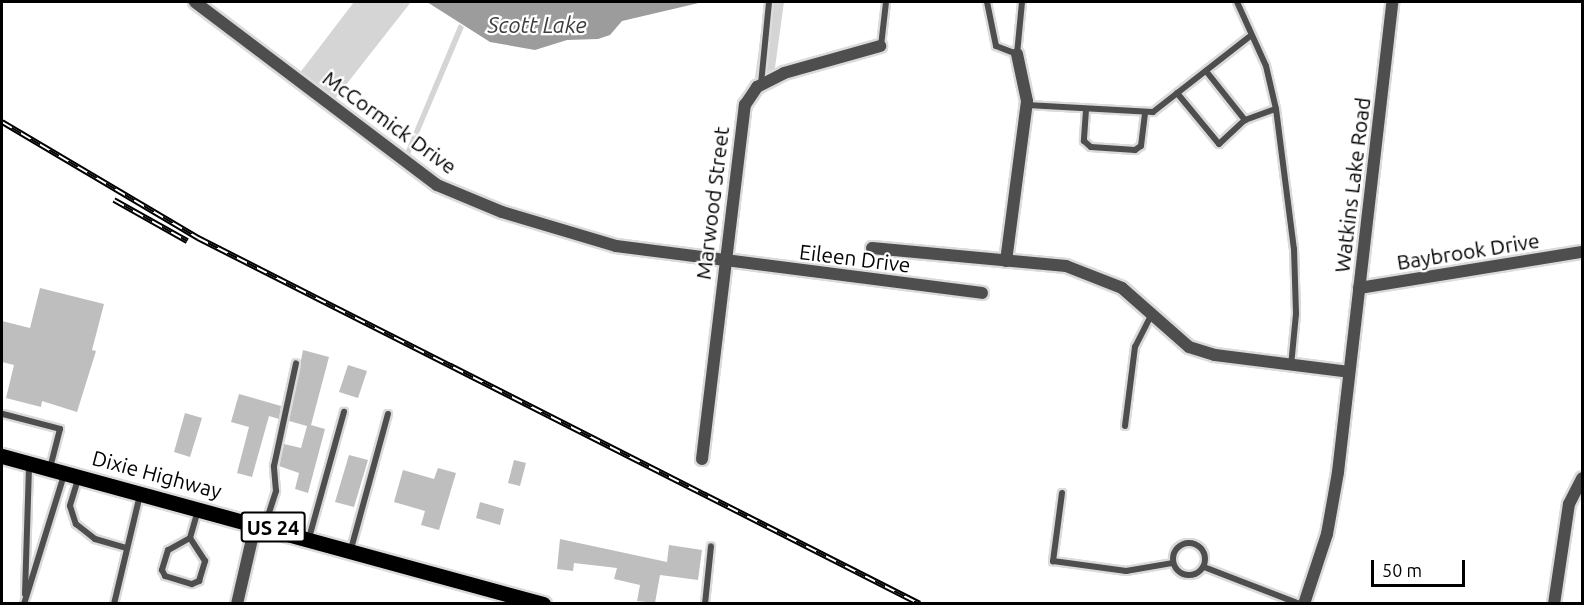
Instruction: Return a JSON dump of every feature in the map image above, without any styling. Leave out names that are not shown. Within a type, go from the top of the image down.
[{"type":"main road","name":"Dixie Highway","points":[[2,456],[199,507],[543,603]]},
{"type":"street","name":"McCormick Drive","points":[[195,2],[437,185],[593,242],[724,261]]},
{"type":"street","name":"Watkins Lake Road","points":[[1302,603],[1327,534],[1349,372],[1392,2]]},
{"type":"street","points":[[761,85],[819,61],[880,46]]},
{"type":"street","points":[[1006,261],[1026,105],[1026,81],[1017,54]]},
{"type":"street","name":"Marwood Street","points":[[702,459],[741,122],[751,92],[761,85]]},
{"type":"street","points":[[872,248],[1066,266],[1099,276],[1122,288],[1189,346],[1291,367],[1349,372]]},
{"type":"street","name":"Baybrook Drive","points":[[1359,288],[1582,252]]},
{"type":"street","name":"Eileen Drive","points":[[724,261],[982,293]]},
{"type":"street","points":[[1554,603],[1569,504],[1582,478]]},
{"type":"street","points":[[237,603],[260,524]]},
{"type":"lane","points":[[761,85],[769,2]]},
{"type":"lane","points":[[880,46],[886,2]]},
{"type":"lane","points":[[987,2],[996,46],[1017,54],[1022,2]]},
{"type":"lane","points":[[1237,2],[1249,37],[1266,66],[1276,109],[1294,249],[1296,314],[1291,367]]},
{"type":"lane","points":[[1026,105],[1153,112],[1249,37]]},
{"type":"lane","points":[[1206,71],[1245,120]]},
{"type":"lane","points":[[1177,93],[1219,144],[1245,120],[1276,109]]},
{"type":"lane","points":[[1086,110],[1084,141],[1091,147],[1135,150],[1141,146],[1145,112]]},
{"type":"lane","points":[[1125,426],[1135,347],[1151,315]]},
{"type":"lane","points":[[260,524],[276,491],[274,466],[296,363]]},
{"type":"lane","points":[[309,538],[344,412]]},
{"type":"lane","points":[[2,422],[2,413],[60,429],[70,506],[76,524],[95,539],[127,548]]},
{"type":"lane","points":[[351,549],[388,414]]},
{"type":"lane","points":[[25,601],[29,462]]},
{"type":"lane","points":[[25,601],[65,471]]},
{"type":"lane","points":[[114,603],[140,491]]},
{"type":"lane","points":[[1062,493],[1053,561],[1126,571],[1173,563]]},
{"type":"lane","points":[[190,538],[205,561],[199,581],[192,584],[165,576],[162,570],[168,550],[190,538],[199,507]]},
{"type":"lane","points":[[1173,563],[1177,548],[1192,543],[1204,552],[1204,567]]},
{"type":"lane","points":[[705,603],[711,546]]},
{"type":"lane","points":[[1173,563],[1180,572],[1190,576],[1204,567]]},
{"type":"lane","points":[[1204,567],[1302,603]]},
{"type":"shaded area","points":[[354,2],[411,2],[334,100],[299,74]]},
{"type":"shaded area","points":[[765,2],[784,2],[774,75],[754,86]]},
{"type":"shaded area","points":[[459,24],[464,27],[409,157],[405,153]]},
{"type":"water","name":"Scott Lake","points":[[427,2],[703,2],[622,21],[610,35],[598,39],[567,40],[535,50],[490,42]]},
{"type":"building","points":[[40,288],[104,304],[92,350],[96,351],[77,412],[42,401],[41,407],[6,398],[14,365],[2,362],[2,321],[30,328]]},
{"type":"building","points":[[303,350],[329,357],[311,425],[325,429],[308,493],[295,489],[299,473],[279,466],[284,444],[301,448],[307,426],[289,421]]},
{"type":"building","points":[[348,365],[367,371],[358,398],[339,392]]},
{"type":"building","points":[[239,394],[281,406],[279,419],[269,416],[252,477],[237,473],[249,427],[231,422]]},
{"type":"building","points":[[185,413],[202,418],[190,457],[174,452]]},
{"type":"building","points":[[349,455],[368,460],[354,507],[335,502]]},
{"type":"building","points":[[514,460],[526,463],[520,486],[508,483]]},
{"type":"building","points":[[438,468],[456,473],[439,530],[421,525],[425,511],[394,502],[403,470],[434,479]]},
{"type":"building","points":[[480,502],[504,509],[500,525],[476,518]]},
{"type":"building","points":[[560,539],[667,562],[669,545],[702,550],[698,580],[660,575],[655,603],[637,601],[640,585],[614,579],[617,568],[574,563],[573,571],[557,569]]},
{"type":"railway","points":[[2,122],[198,238],[920,604]]},
{"type":"railway","points":[[114,200],[187,241]]}]
